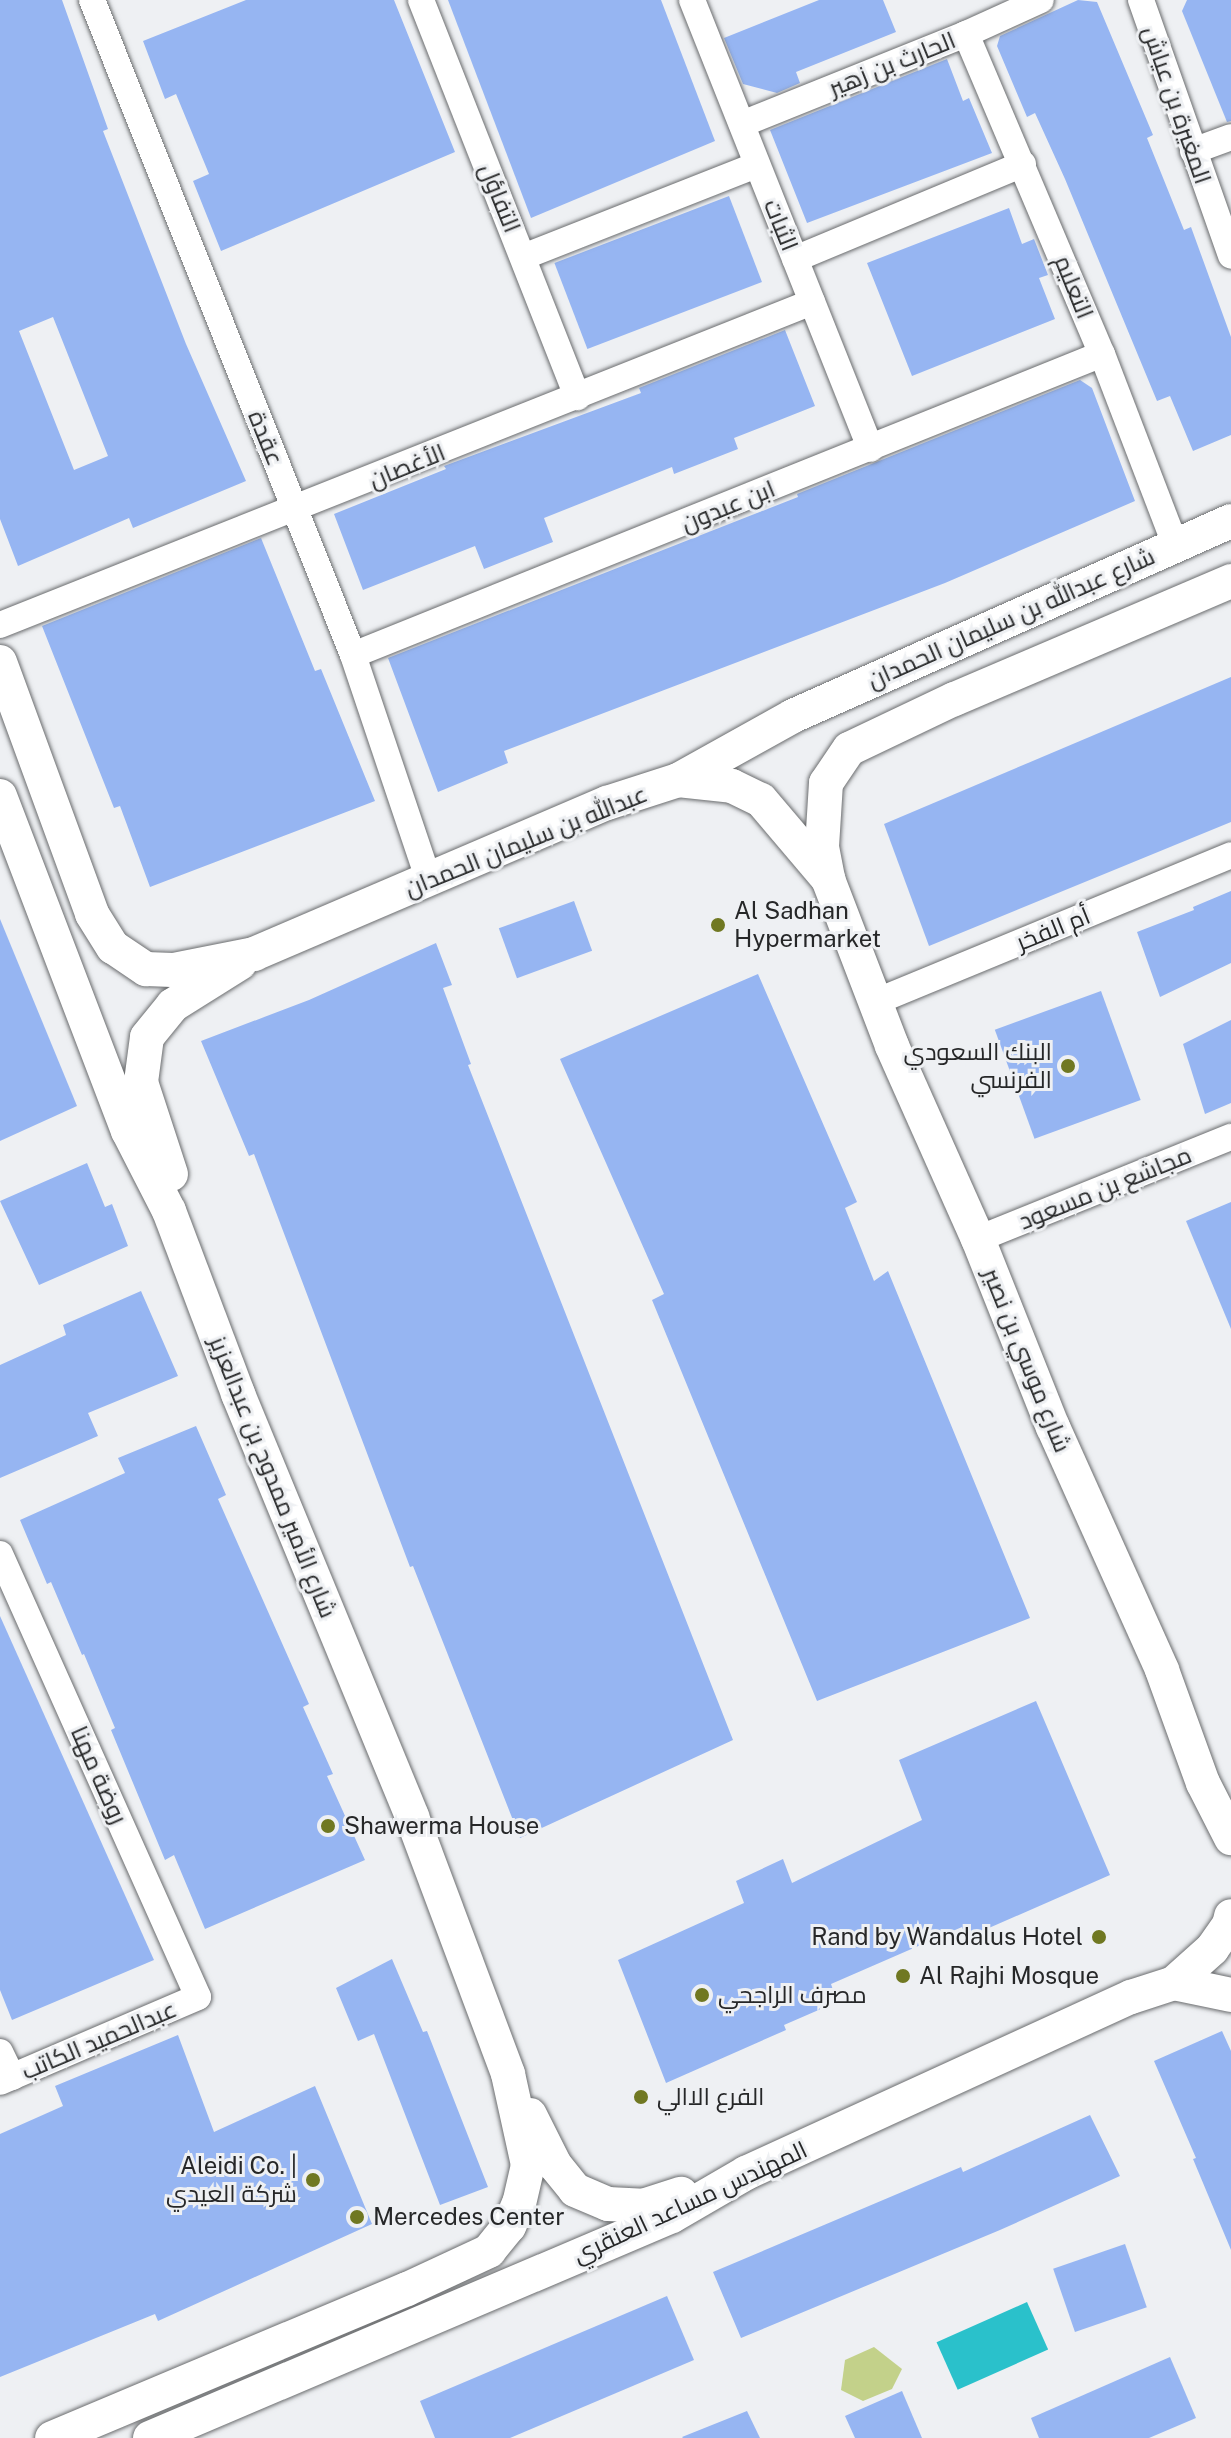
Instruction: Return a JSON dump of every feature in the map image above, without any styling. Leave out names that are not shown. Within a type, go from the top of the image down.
[{"type":"street","name":"عقدة","points":[[92,0],[353,655],[429,881]]},
{"type":"street","name":"التفاؤل","points":[[421,0],[577,397]]},
{"type":"street","name":"الثبات","points":[[692,0],[871,449]]},
{"type":"street","name":"الحارث بن زهير","points":[[742,124],[966,34],[1041,0]]},
{"type":"street","name":"المغيرة بن عياش","points":[[1141,0],[1231,256]]},
{"type":"street","name":"التعليم","points":[[966,34],[1102,354],[1175,544]]},
{"type":"street","points":[[1193,151],[1231,137]]},
{"type":"street","points":[[795,259],[1023,164]]},
{"type":"street","points":[[523,257],[756,165]]},
{"type":"street","name":"الأغصان","points":[[0,625],[295,511],[812,302]]},
{"type":"street","name":"ابن عبدون","points":[[353,655],[1102,354]]},
{"type":"street","name":"شارع عبدالله بن سليمان الحمدان","points":[[793,716],[1231,521]]},
{"type":"street","points":[[828,879],[822,847],[826,783],[849,749],[954,699],[1231,581]]},
{"type":"street","points":[[0,662],[92,914],[113,947],[146,969],[173,970],[254,954]]},
{"type":"street","name":"عبدالله بن سليمان الحمدان","points":[[254,954],[607,803],[678,780],[793,716]]},
{"type":"street","points":[[678,780],[732,786],[761,800],[828,879]]},
{"type":"street","name":"شارع الأمير ممدوح بن عبدالعزيز","points":[[0,796],[128,1131],[169,1211],[238,1394],[412,1817],[508,2074],[528,2165],[519,2203],[509,2226],[489,2251],[52,2438]]},
{"type":"street","name":"أم الفخر","points":[[875,1002],[1231,855]]},
{"type":"street","name":"شارع موسي بن نصير","points":[[828,879],[875,1002],[978,1239],[1053,1427],[1162,1670],[1203,1783],[1231,1838]]},
{"type":"street","points":[[169,1211],[171,1167],[155,1133],[141,1082],[147,1037],[173,1005],[254,954]]},
{"type":"street","name":"مجاشع بن مسعود","points":[[978,1239],[1231,1137]]},
{"type":"street","name":"روضة مهنا","points":[[0,1554],[198,1997]]},
{"type":"street","points":[[1203,1783],[1231,1865]]},
{"type":"street","points":[[1174,1983],[1212,1949],[1229,1925],[1231,1916]]},
{"type":"street","name":"المهندس مساعد العنقري","points":[[150,2438],[672,2216],[746,2173],[1131,1997],[1174,1983],[1231,1995]]},
{"type":"street","name":"عبدالحميد الكاتب","points":[[6,2080],[198,1997]]},
{"type":"street","points":[[0,2052],[6,2080]]},
{"type":"street","points":[[508,2074],[555,2165],[575,2190],[608,2204],[643,2206],[746,2173]]},
{"type":"green space","points":[[874,2347],[902,2369],[892,2389],[863,2401],[841,2390],[845,2360]]},
{"type":"water","points":[[1027,2302],[1048,2350],[958,2390],[937,2342]]},
{"type":"building","points":[[0,0],[62,0],[108,129],[103,131],[186,344],[246,481],[133,528],[129,518],[18,566],[0,519]],"holes":[[[53,317],[108,456],[74,470],[19,331]]]},
{"type":"building","points":[[246,0],[394,0],[455,152],[221,251],[193,181],[209,174],[176,94],[165,99],[143,41]]},
{"type":"building","points":[[448,0],[661,0],[715,141],[531,218]]},
{"type":"building","points":[[819,0],[883,0],[896,32],[796,72],[800,83],[777,93],[743,84],[724,38]]},
{"type":"building","points":[[1078,0],[1097,2],[1153,135],[1147,138],[1184,230],[1191,227],[1231,337],[1231,435],[1193,451],[1170,396],[1157,401],[1065,179],[1035,113],[1027,117],[997,46],[1000,36]]},
{"type":"building","points":[[1187,0],[1231,0],[1231,121],[1227,122],[1182,11]]},
{"type":"building","points":[[947,59],[963,101],[969,98],[992,153],[807,223],[770,130]]},
{"type":"building","points":[[729,196],[762,282],[587,349],[554,263]]},
{"type":"building","points":[[1009,208],[1022,244],[1034,239],[1048,275],[1039,278],[1055,319],[912,376],[867,263]]},
{"type":"building","points":[[785,330],[815,406],[734,438],[738,449],[674,474],[672,467],[544,518],[553,542],[484,569],[475,546],[363,590],[334,514],[446,469],[444,466],[641,393],[639,388]]},
{"type":"building","points":[[1080,380],[1092,388],[1135,501],[945,583],[504,751],[508,763],[438,792],[388,658],[798,497],[797,494]]},
{"type":"building","points":[[261,538],[315,671],[321,669],[375,801],[150,887],[120,806],[114,808],[42,626]]},
{"type":"building","points":[[1231,677],[1231,822],[929,946],[884,824]]},
{"type":"building","points":[[1231,891],[1231,963],[1160,997],[1137,932],[1194,910],[1193,907]]},
{"type":"building","points":[[574,901],[592,951],[517,978],[499,928]]},
{"type":"building","points":[[0,919],[77,1106],[0,1141]]},
{"type":"building","points":[[436,943],[452,985],[443,988],[471,1064],[468,1065],[733,1740],[520,1838],[413,1566],[410,1567],[254,1154],[249,1156],[201,1041],[309,1000]]},
{"type":"building","points":[[758,974],[857,1202],[845,1208],[874,1281],[888,1271],[1030,1618],[817,1701],[652,1300],[664,1294],[560,1059]]},
{"type":"building","name":"البنك السعودي الفرنسي","points":[[1101,991],[1141,1100],[1034,1139],[995,1030]]},
{"type":"building","points":[[1231,1020],[1231,1103],[1205,1114],[1183,1044]]},
{"type":"building","points":[[87,1163],[105,1207],[112,1204],[128,1246],[39,1285],[0,1201]]},
{"type":"building","points":[[1231,1202],[1231,1329],[1186,1221]]},
{"type":"building","points":[[141,1291],[178,1376],[88,1413],[98,1436],[0,1478],[0,1365],[66,1335],[63,1325]]},
{"type":"building","points":[[196,1426],[226,1495],[218,1499],[309,1704],[303,1707],[333,1774],[327,1776],[365,1860],[205,1929],[174,1855],[165,1860],[111,1730],[115,1728],[84,1654],[51,1582],[47,1584],[20,1520],[125,1473],[118,1458]]},
{"type":"building","points":[[0,1616],[154,1960],[12,2020],[0,1990]]},
{"type":"building","points":[[1036,1701],[1110,1875],[966,1938],[962,1927],[831,1984],[837,2002],[784,2025],[786,2030],[666,2083],[618,1960],[744,1903],[736,1881],[783,1859],[792,1883],[922,1820],[899,1760]]},
{"type":"building","points":[[392,1959],[423,2032],[427,2031],[488,2187],[440,2205],[374,2034],[358,2041],[336,1988]]},
{"type":"building","points":[[1222,2031],[1231,2051],[1231,2250],[1154,2061]]},
{"type":"building","points":[[178,2035],[214,2132],[315,2086],[372,2224],[158,2321],[155,2314],[0,2377],[0,2134],[63,2106],[55,2086]]},
{"type":"building","points":[[1090,2115],[1120,2176],[1000,2230],[741,2338],[713,2272],[961,2167],[963,2172]]},
{"type":"building","points":[[1125,2244],[1147,2307],[1075,2332],[1053,2269]]},
{"type":"building","points":[[667,2296],[694,2360],[510,2438],[435,2438],[420,2401]]},
{"type":"building","points":[[1170,2357],[1196,2418],[1149,2438],[1039,2438],[1031,2418]]},
{"type":"building","points":[[902,2391],[922,2438],[855,2438],[845,2416]]},
{"type":"building","points":[[747,2411],[760,2438],[682,2437]]},
{"type":"place","name":"Al Sadhan Hypermarket","points":[[718,925]]},
{"type":"place","name":"البنك السعودي الفرنسي","points":[[1068,1066]]},
{"type":"place","name":"Shawerma House","points":[[328,1826]]},
{"type":"place","name":"Rand by Wandalus Hotel","points":[[1099,1937]]},
{"type":"place","name":"Al Rajhi Mosque","points":[[903,1976]]},
{"type":"place","name":"مصرف الراجحي","points":[[702,1995]]},
{"type":"place","name":"الفرع الاالي","points":[[641,2097]]},
{"type":"place","name":"Aleidi Co. | شركة العيدي","points":[[313,2180]]},
{"type":"place","name":"Mercedes Center","points":[[357,2217]]}]
